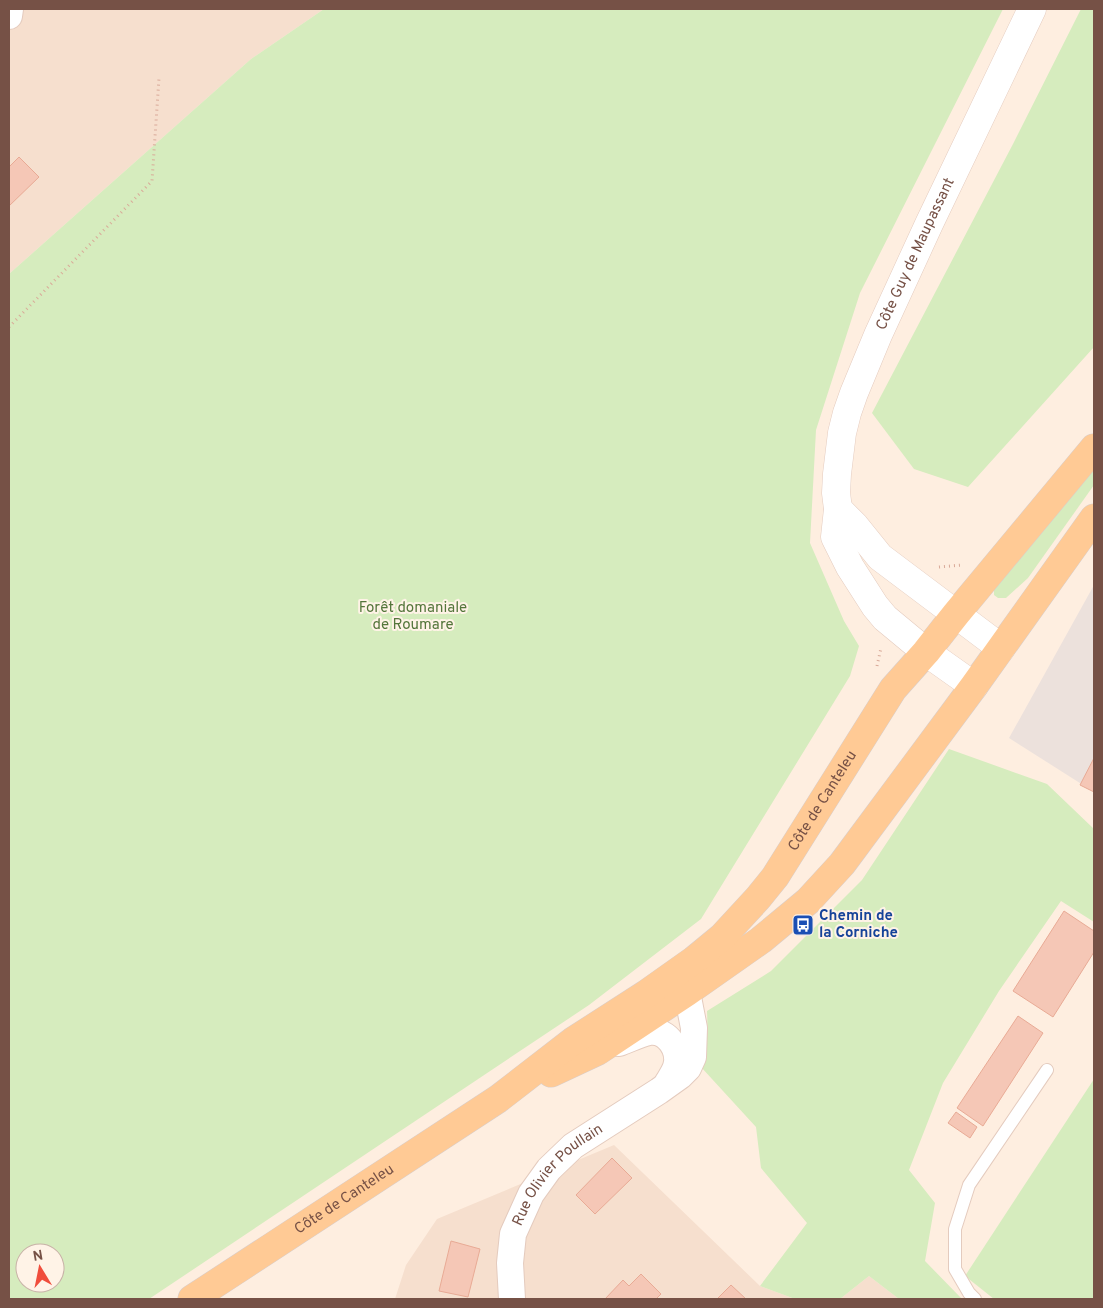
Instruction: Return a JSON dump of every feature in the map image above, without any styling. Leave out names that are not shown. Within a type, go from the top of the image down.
[{"type":"main road","name":"Côte de Canteleu","points":[[192,1299],[498,1099],[573,1042],[646,994],[694,960],[722,937],[775,877],[893,689],[926,652],[1094,448]]},
{"type":"main road","name":"Côte de Canteleu","points":[[498,1099],[598,1051],[761,940],[808,901],[842,864],[1002,648],[1094,518]]},
{"type":"street","points":[[9,16],[10,9]]},
{"type":"street","name":"Côte Guy de Maupassant","points":[[974,686],[926,652],[885,618],[850,568],[835,537],[838,509],[836,493],[840,443],[854,393],[878,335],[1032,9]]},
{"type":"street","points":[[838,509],[855,526],[880,557],[1002,648]]},
{"type":"street","name":"Rue Olivier Poullain","points":[[512,1299],[510,1263],[513,1234],[531,1194],[549,1169],[573,1146],[680,1076],[688,1068],[692,1057],[694,1028],[687,992]]},
{"type":"street","points":[[598,1051],[650,1032],[658,1032],[664,1035],[669,1038],[675,1050],[676,1058],[676,1066],[665,1086]]},
{"type":"lane","points":[[975,1299],[969,1293],[955,1268],[955,1229],[969,1185],[1046,1070]]},
{"type":"path","points":[[9,327],[152,181],[159,78]]},
{"type":"shaded area","points":[[9,9],[324,9],[251,59],[9,274]]},
{"type":"shaded area","points":[[1094,585],[1094,792],[1009,738]]},
{"type":"shaded area","points":[[614,1145],[760,1286],[795,1299],[395,1299],[406,1265],[437,1219]]},
{"type":"shaded area","points":[[869,1276],[899,1299],[840,1299]]},
{"type":"green space","name":"Forêt domaniale de Roumare","points":[[324,9],[1003,9],[860,293],[816,430],[810,543],[844,621],[859,646],[850,676],[701,919],[589,1005],[149,1299],[9,1299],[9,274],[251,59]]},
{"type":"green space","points":[[1081,9],[1094,9],[1094,347],[968,487],[914,469],[872,413],[1013,144]]},
{"type":"green space","points":[[1094,469],[1094,485],[1028,578],[1006,598],[998,598],[994,595],[994,589]]},
{"type":"green space","points":[[949,749],[1047,784],[1094,829],[1094,922],[1061,901],[999,991],[943,1083],[909,1170],[935,1203],[925,1261],[962,1299],[899,1299],[869,1276],[840,1299],[795,1299],[760,1286],[807,1223],[761,1168],[756,1127],[701,1067],[707,1039],[707,1011],[771,971],[862,880]]},
{"type":"green space","points":[[1094,1079],[1094,1299],[994,1299],[965,1276]]},
{"type":"building","points":[[19,157],[39,177],[9,206],[9,167]]},
{"type":"building","points":[[1094,758],[1094,792],[1080,785]]},
{"type":"building","points":[[1064,911],[1094,931],[1094,952],[1053,1017],[1013,991]]},
{"type":"building","points":[[1018,1016],[1043,1033],[983,1126],[957,1108]]},
{"type":"building","points":[[956,1112],[977,1127],[970,1138],[948,1123]]},
{"type":"building","points":[[612,1158],[632,1178],[595,1214],[576,1195]]},
{"type":"building","points":[[451,1241],[480,1249],[468,1297],[439,1291]]},
{"type":"building","points":[[641,1274],[661,1294],[656,1299],[605,1299],[623,1280],[629,1286]]},
{"type":"building","points":[[731,1285],[746,1299],[717,1299]]},
{"type":"place","name":"Chemin de la Corniche","points":[[803,925]]}]
